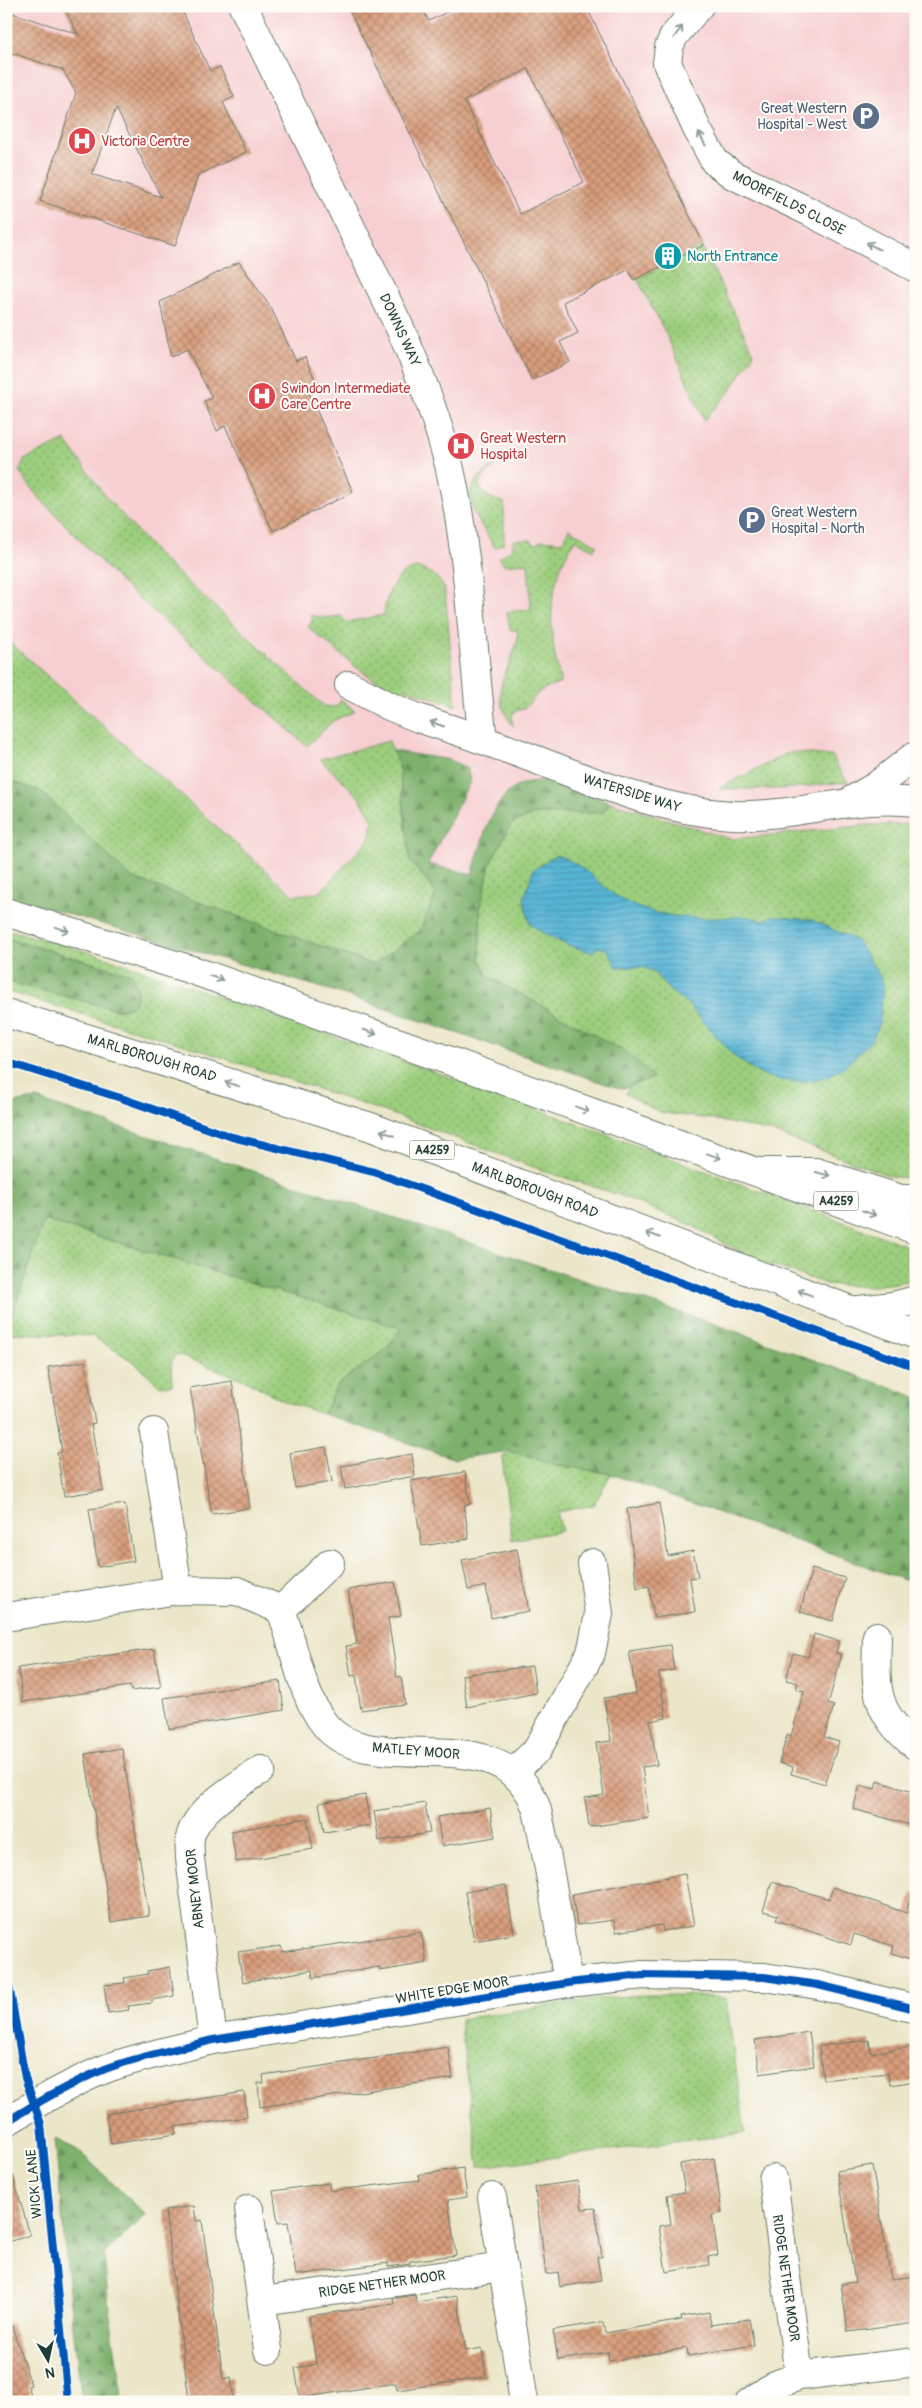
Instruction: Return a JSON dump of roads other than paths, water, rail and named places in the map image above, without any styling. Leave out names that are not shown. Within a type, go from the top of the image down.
[{"type":"street","name":"DOWNS WAY","points":[[243,6],[399,326],[421,375],[439,427],[449,466],[463,540],[483,740]]},
{"type":"street","name":"MOORFIELDS CLOSE","points":[[700,6],[674,36],[669,47],[666,63],[715,162],[733,175],[810,212],[916,268]]},
{"type":"street","name":"WATERSIDE WAY","points":[[349,684],[389,706],[633,796],[685,810],[733,815],[792,813],[846,804],[896,800],[916,802]]},
{"type":"street","name":"WATERSIDE WAY","points":[[846,804],[876,786],[914,753]]},
{"type":"street","points":[[914,753],[913,773],[916,786]]},
{"type":"street","name":"A4259","points":[[6,912],[201,973],[916,1230]]},
{"type":"street","name":"MARLBOROUGH ROAD","points":[[6,1013],[371,1127],[916,1335]]},
{"type":"street","points":[[757,1172],[816,1172],[901,1199],[916,1199]]},
{"type":"street","points":[[850,1311],[893,1306],[916,1300]]},
{"type":"street","points":[[154,1432],[178,1590]]},
{"type":"street","points":[[6,1618],[178,1590],[237,1591],[281,1610],[330,1563]]},
{"type":"street","points":[[512,1773],[537,1750],[591,1653],[596,1639],[599,1614],[592,1563]]},
{"type":"street","name":"MATLEY MOOR","points":[[281,1610],[314,1710],[327,1728],[343,1740],[389,1751],[456,1753],[489,1760],[512,1773],[536,1807],[549,1867],[568,1983]]},
{"type":"street","points":[[877,1636],[876,1683],[881,1703],[889,1719],[902,1735],[916,1746]]},
{"type":"street","name":"ABNEY MOOR","points":[[212,2040],[190,1858],[190,1838],[201,1818],[218,1798],[261,1770]]},
{"type":"street","name":"WHITE EDGE MOOR","points":[[6,2122],[68,2085],[106,2069],[212,2040],[568,1983],[644,1975],[764,1977],[818,1985],[916,2009]]},
{"type":"street","name":"RIDGE NETHER MOOR","points":[[773,2179],[799,2376]]},
{"type":"street","points":[[492,2197],[524,2402]]},
{"type":"street","points":[[249,2210],[268,2350]]},
{"type":"street","name":"RIDGE NETHER MOOR","points":[[262,2300],[503,2267]]},
{"type":"street","points":[[750,2402],[775,2385],[799,2376],[916,2362]]},
{"type":"water","points":[[556,855],[567,859],[586,871],[621,899],[652,912],[698,918],[746,917],[763,921],[772,916],[812,920],[856,940],[880,976],[883,986],[880,1023],[872,1040],[843,1068],[824,1078],[802,1082],[778,1080],[758,1073],[734,1056],[686,1002],[669,990],[653,971],[642,967],[617,967],[608,950],[600,947],[591,952],[575,947],[552,938],[530,924],[524,899],[533,870]]},
{"type":"place","name":"Great Western Hospital - West","points":[[866,116]]},
{"type":"place","name":"Victoria Centre","points":[[82,141]]},
{"type":"place","name":"North Entrance","points":[[668,256]]},
{"type":"place","name":"Swindon Intermediate Care Centre","points":[[262,396]]},
{"type":"place","name":"Great Western Hospital","points":[[461,446]]},
{"type":"place","name":"Great Western Hospital - North","points":[[752,520]]}]
